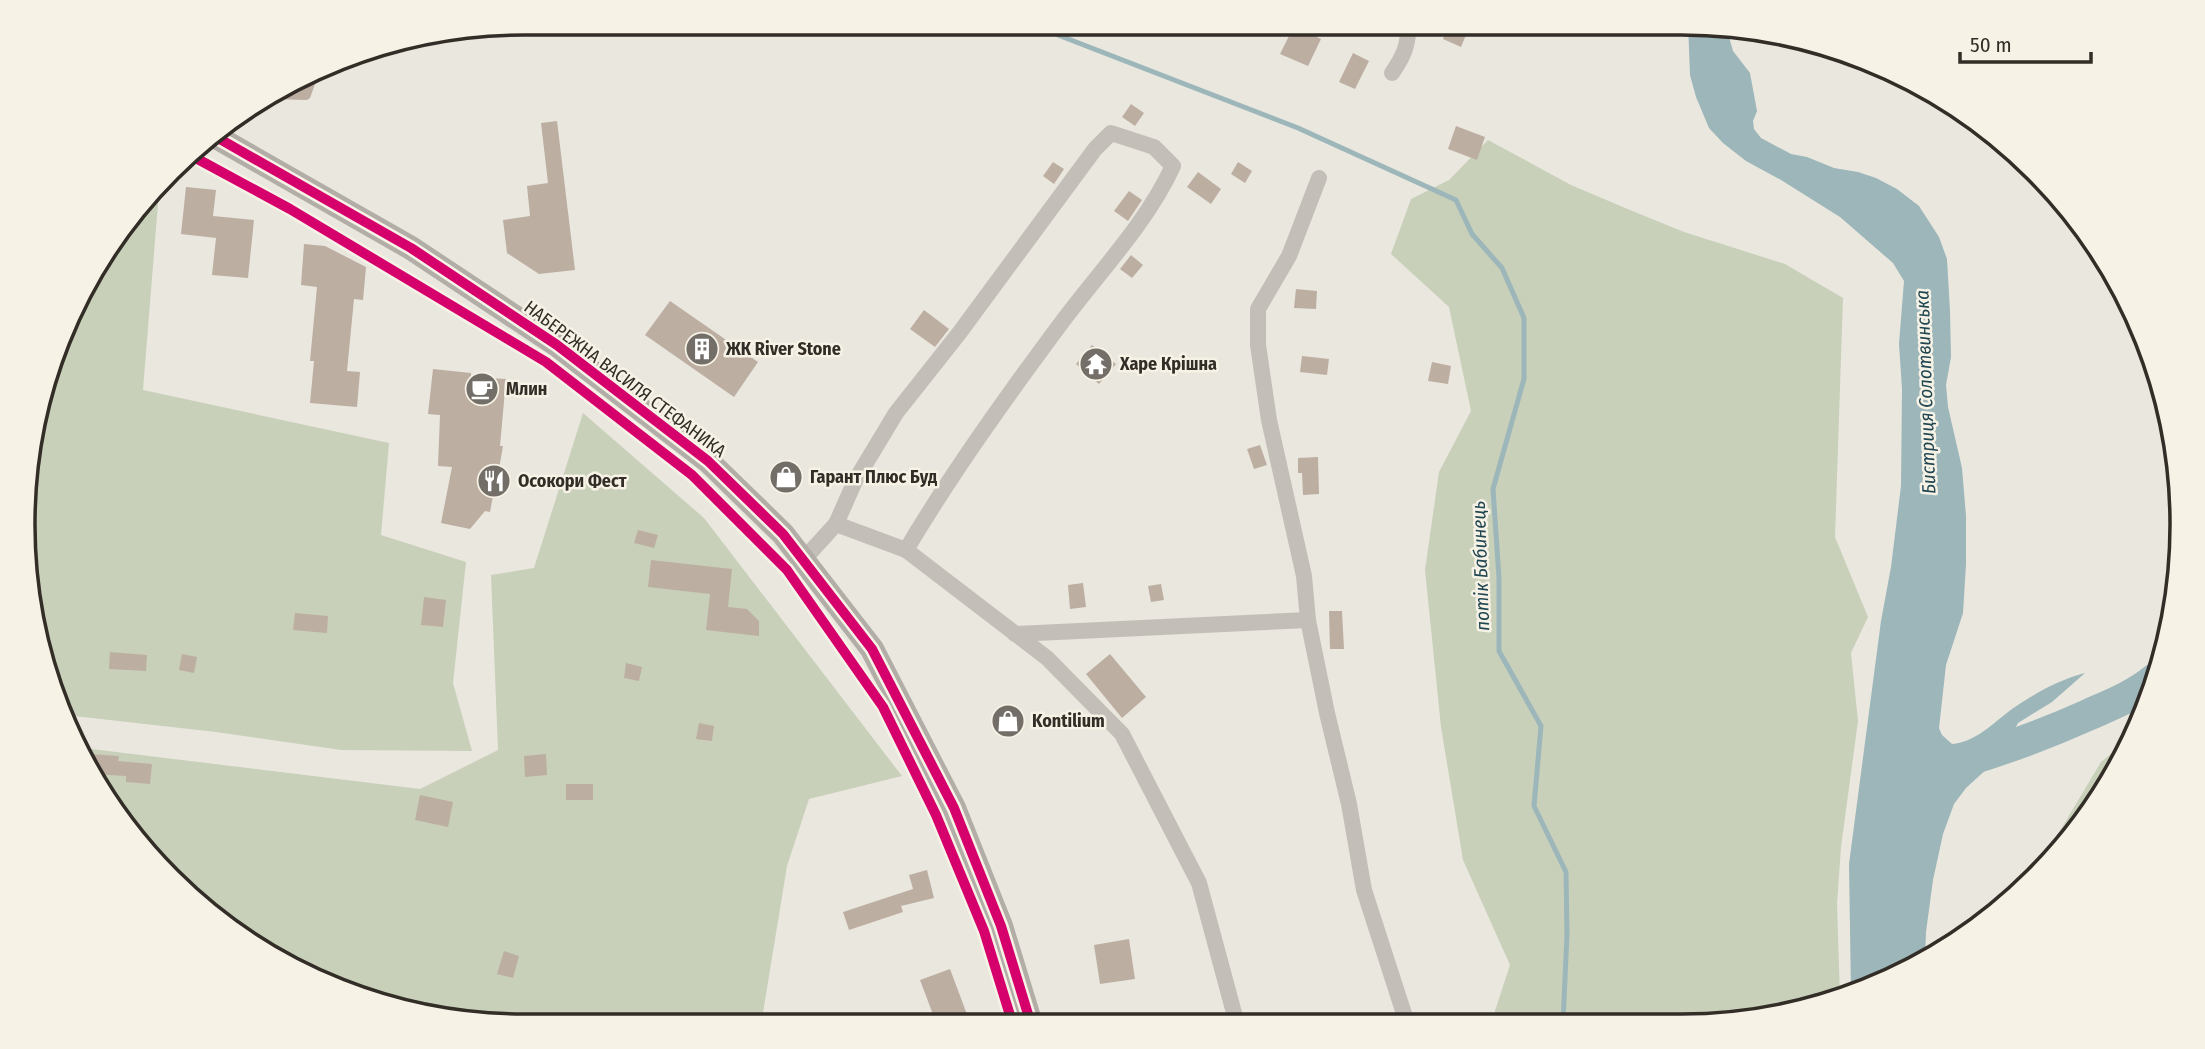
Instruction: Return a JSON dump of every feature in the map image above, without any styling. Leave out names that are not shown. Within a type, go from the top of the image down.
[{"type":"main road","name":"НАБЕРЕЖНА ВАСИЛЯ СТЕФАНИКА","points":[[222,140],[411,248],[556,345],[708,461],[783,534],[872,649],[954,808],[1001,926],[1028,1014]]},
{"type":"street","points":[[1392,73],[1404,56],[1409,35]]},
{"type":"street","points":[[804,559],[836,524],[855,481],[896,413],[960,332],[1095,149],[1111,133],[1154,147],[1173,166],[1164,185],[1124,244],[1063,321],[938,497],[906,550]]},
{"type":"street","points":[[1319,178],[1289,256],[1258,309],[1258,345],[1269,420],[1304,576],[1308,620],[1349,804],[1364,890],[1404,1014]]},
{"type":"street","points":[[836,524],[906,550],[1047,658],[1122,734],[1199,883],[1234,1014]]},
{"type":"street","points":[[1015,634],[1308,620]]},
{"type":"green space","points":[[1488,140],[1571,185],[1630,210],[1684,232],[1785,264],[1843,298],[1835,537],[1868,617],[1851,653],[1858,721],[1841,847],[1837,904],[1840,987],[1776,1005],[1713,1013],[1494,1014],[1510,965],[1463,860],[1441,727],[1425,570],[1439,472],[1471,411],[1449,307],[1391,254],[1411,199],[1449,180]]},
{"type":"green space","points":[[158,199],[143,390],[389,443],[381,535],[466,562],[453,683],[472,751],[341,750],[74,716],[52,651],[39,588],[35,524],[39,461],[44,429],[61,367],[85,308],[101,280],[117,253]]},
{"type":"green space","points":[[583,413],[704,518],[902,776],[809,799],[787,866],[763,1014],[492,1013],[429,1005],[337,977],[308,964],[253,932],[178,871],[117,796],[89,749],[420,789],[498,750],[491,575],[534,568]]},
{"type":"green space","points":[[2114,751],[2088,796],[2054,841],[2101,762]]},
{"type":"water","points":[[1688,35],[1729,38],[1733,51],[1750,73],[1757,111],[1753,121],[1754,129],[1761,138],[1791,154],[1807,157],[1834,168],[1858,172],[1897,189],[1919,206],[1939,237],[1947,259],[1950,311],[1951,357],[1946,385],[1948,407],[1962,468],[1966,516],[1963,613],[1946,665],[1939,728],[1942,735],[1952,744],[1969,740],[2038,693],[2065,679],[2085,673],[2052,702],[2018,723],[2001,756],[1966,788],[1954,804],[1943,834],[1933,880],[1925,948],[1897,964],[1851,983],[1849,864],[1901,486],[1902,389],[1899,344],[1904,281],[1893,263],[1840,217],[1746,161],[1723,143],[1709,128],[1690,75]]},
{"type":"building","points":[[1290,35],[1313,35],[1321,39],[1308,66],[1280,54]]},
{"type":"building","points":[[1444,35],[1466,35],[1461,47],[1443,39]]},
{"type":"building","points":[[1353,53],[1369,61],[1355,89],[1339,82]]},
{"type":"building","points":[[316,81],[307,100],[283,99]]},
{"type":"building","points":[[1131,104],[1144,113],[1135,126],[1122,117]]},
{"type":"building","points":[[557,121],[575,270],[539,274],[507,253],[503,220],[530,216],[527,186],[548,183],[541,123]]},
{"type":"building","points":[[1456,126],[1485,137],[1477,160],[1448,149]]},
{"type":"building","points":[[1053,162],[1064,169],[1054,184],[1043,176]]},
{"type":"building","points":[[1238,162],[1252,171],[1245,183],[1231,174]]},
{"type":"building","points":[[1198,172],[1221,189],[1211,204],[1187,187]]},
{"type":"building","points":[[186,187],[216,190],[213,216],[254,220],[248,278],[212,275],[216,238],[181,234]]},
{"type":"building","points":[[1129,191],[1142,200],[1128,221],[1114,211]]},
{"type":"building","points":[[304,244],[325,246],[366,267],[363,300],[354,299],[347,371],[360,372],[357,407],[310,403],[314,361],[310,361],[317,287],[301,285]]},
{"type":"building","points":[[1131,255],[1143,265],[1132,278],[1120,269]]},
{"type":"building","points":[[1296,289],[1317,291],[1316,309],[1294,308]]},
{"type":"building","name":"ЖК River Stone","points":[[670,301],[758,362],[734,397],[645,335]]},
{"type":"building","points":[[924,310],[949,329],[935,347],[910,329]]},
{"type":"building","name":"Харе Крішна","points":[[1092,345],[1116,364],[1099,384],[1076,364]]},
{"type":"building","points":[[1302,356],[1329,359],[1327,375],[1300,372]]},
{"type":"building","points":[[1432,362],[1451,366],[1448,384],[1428,381]]},
{"type":"building","points":[[433,369],[471,373],[471,377],[506,379],[500,446],[503,446],[499,469],[503,484],[493,496],[490,512],[485,511],[470,529],[441,523],[452,467],[438,466],[440,415],[428,414]]},
{"type":"building","points":[[1260,445],[1267,465],[1254,469],[1247,449]]},
{"type":"building","points":[[1318,457],[1319,494],[1303,495],[1298,458]]},
{"type":"building","points":[[638,530],[658,535],[654,548],[634,543]]},
{"type":"building","points":[[651,560],[732,569],[728,607],[747,609],[759,621],[759,636],[706,630],[710,594],[648,587]]},
{"type":"building","points":[[1083,583],[1086,607],[1070,609],[1068,585]]},
{"type":"building","points":[[1161,584],[1164,600],[1151,602],[1148,586]]},
{"type":"building","points":[[424,597],[446,600],[443,627],[421,625]]},
{"type":"building","points":[[1329,611],[1342,611],[1344,649],[1330,649]]},
{"type":"building","points":[[295,613],[328,616],[327,633],[293,630]]},
{"type":"building","points":[[110,652],[147,655],[146,671],[109,669]]},
{"type":"building","points":[[182,654],[197,657],[194,673],[179,670]]},
{"type":"building","points":[[1110,654],[1146,697],[1122,718],[1086,674]]},
{"type":"building","points":[[626,663],[642,667],[639,681],[624,678]]},
{"type":"building","points":[[699,723],[714,726],[712,741],[696,739]]},
{"type":"building","points":[[93,754],[119,756],[118,761],[152,764],[150,784],[126,782],[126,776],[104,775]]},
{"type":"building","points":[[546,754],[547,775],[525,777],[524,756]]},
{"type":"building","points":[[566,784],[593,784],[593,800],[566,800]]},
{"type":"building","points":[[420,795],[453,802],[448,827],[415,820]]},
{"type":"building","points":[[927,870],[934,898],[901,906],[903,912],[849,930],[843,912],[913,889],[909,875]]},
{"type":"building","points":[[1129,939],[1135,979],[1100,984],[1094,945]]},
{"type":"building","points":[[504,951],[519,956],[513,978],[497,974]]},
{"type":"building","points":[[950,969],[967,1014],[933,1014],[920,980]]},
{"type":"waterway","name":"потік Бабинець","points":[[1058,35],[1298,128],[1456,200],[1472,234],[1502,268],[1524,318],[1524,379],[1493,489],[1499,578],[1499,651],[1541,726],[1534,806],[1566,872],[1567,934],[1563,1014]]},
{"type":"waterway","name":"Бистриця Солотвинська","points":[[1965,761],[2073,722],[2142,688]]},
{"type":"cycle path","points":[[222,140],[411,248],[557,345],[708,461],[783,534],[872,649],[954,808],[1001,926],[1028,1014]]},
{"type":"cycle path","points":[[198,159],[290,209],[546,362],[692,475],[787,570],[883,707],[936,815],[984,931],[1010,1014]]},
{"type":"place","name":"ЖК River Stone","points":[[702,349]]},
{"type":"place","name":"Харе Крішна","points":[[1096,364]]},
{"type":"place","name":"Млин","points":[[482,389]]},
{"type":"place","name":"Гарант Плюс Буд","points":[[786,477]]},
{"type":"place","name":"Осокори Фест","points":[[494,481]]},
{"type":"place","name":"Kontilium","points":[[1008,721]]}]
